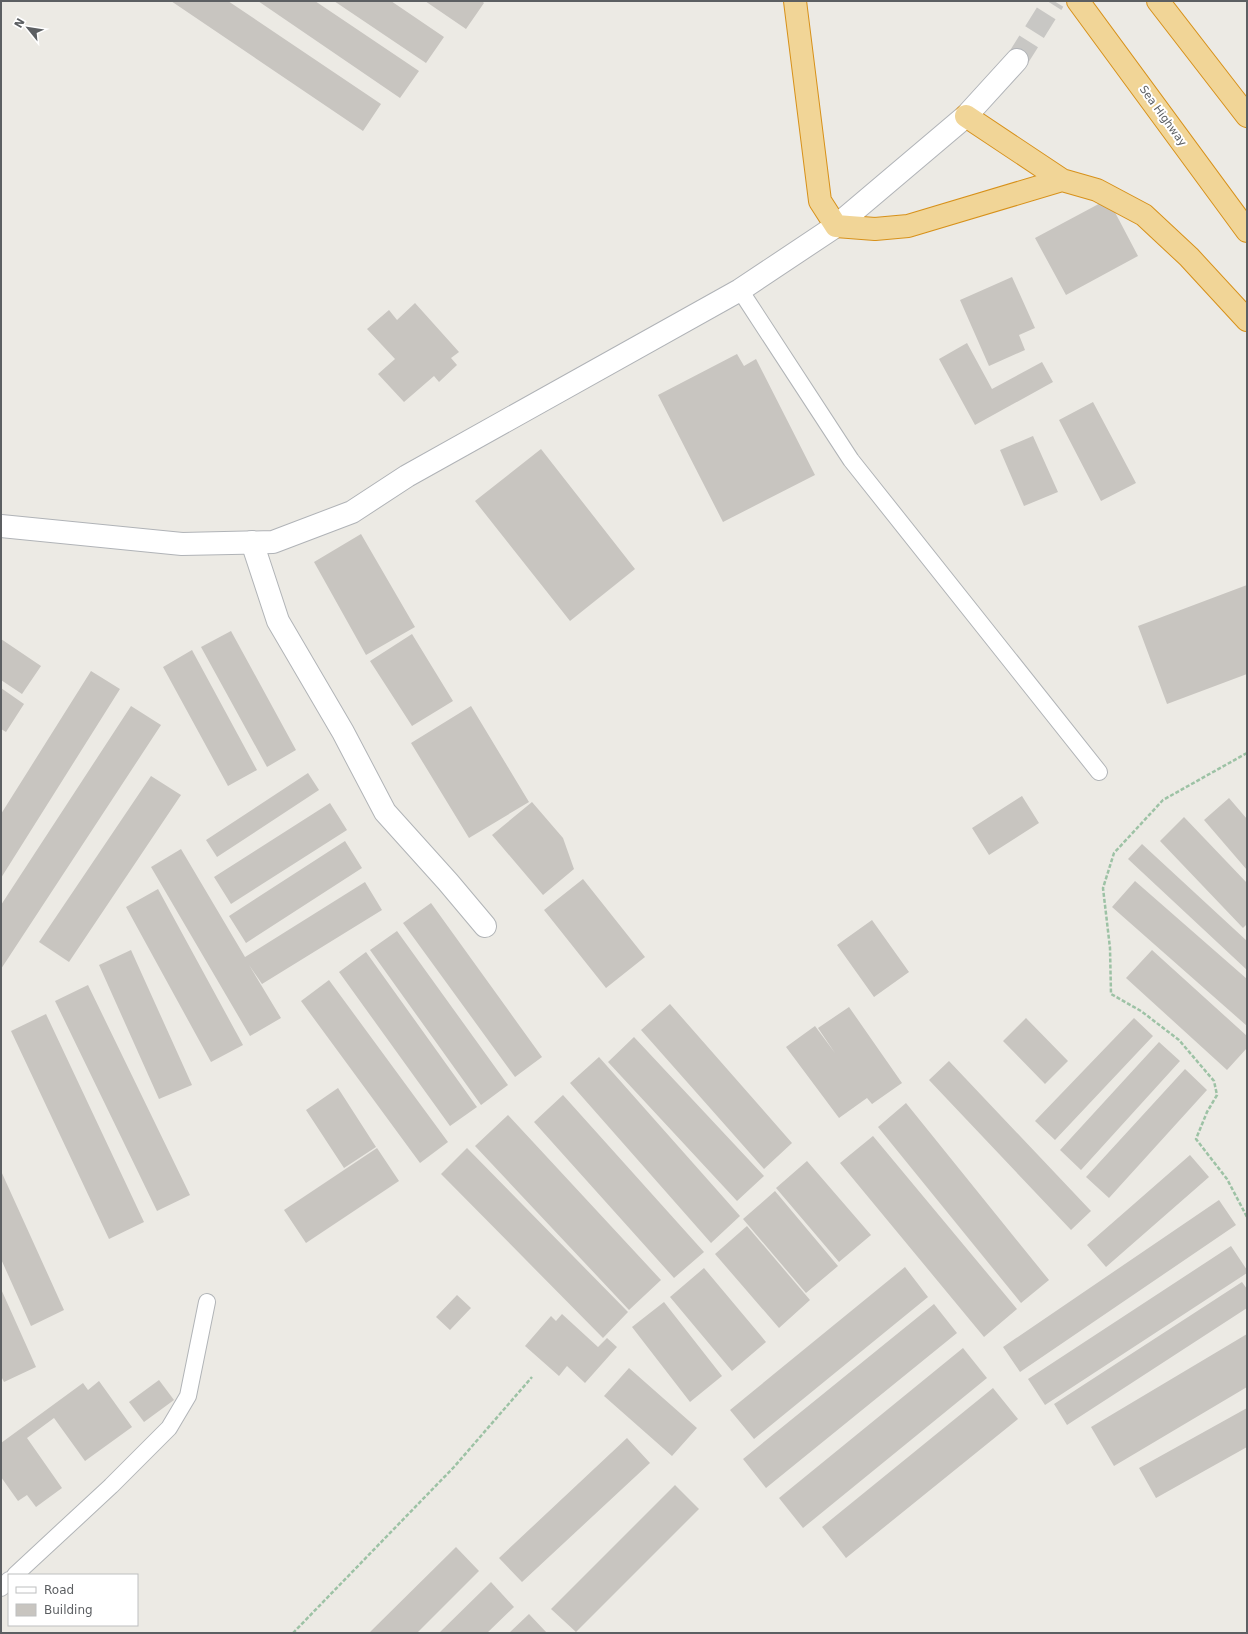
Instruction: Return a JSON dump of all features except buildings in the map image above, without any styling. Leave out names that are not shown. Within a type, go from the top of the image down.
[{"type":"highway","points":[[795,1],[820,201],[836,226],[875,229],[908,226],[1062,180]]},
{"type":"highway","name":"Sea Highway","points":[[1078,1],[1247,231]]},
{"type":"highway","points":[[1158,1],[1247,116]]},
{"type":"highway","points":[[966,116],[1062,180],[1097,190],[1144,216],[1189,257],[1247,320]]},
{"type":"main road","points":[[1,526],[182,544],[273,542],[352,512],[407,476],[740,290],[836,226],[966,116],[1017,60]]},
{"type":"main road","points":[[252,542],[278,621],[343,732],[385,812],[448,882],[485,926]]},
{"type":"lane","points":[[740,290],[851,460],[1099,772]]},
{"type":"lane","points":[[16,1574],[111,1486],[169,1428],[188,1396],[207,1302]]},
{"type":"path","points":[[1247,753],[1163,800],[1114,853],[1103,888],[1110,948],[1111,994],[1141,1011],[1180,1040],[1214,1081],[1217,1095],[1207,1112],[1196,1139],[1227,1180],[1247,1217]]},
{"type":"path","points":[[293,1633],[454,1468],[532,1377]]},
{"type":"tunnel","points":[[1017,60],[1054,1]]}]
